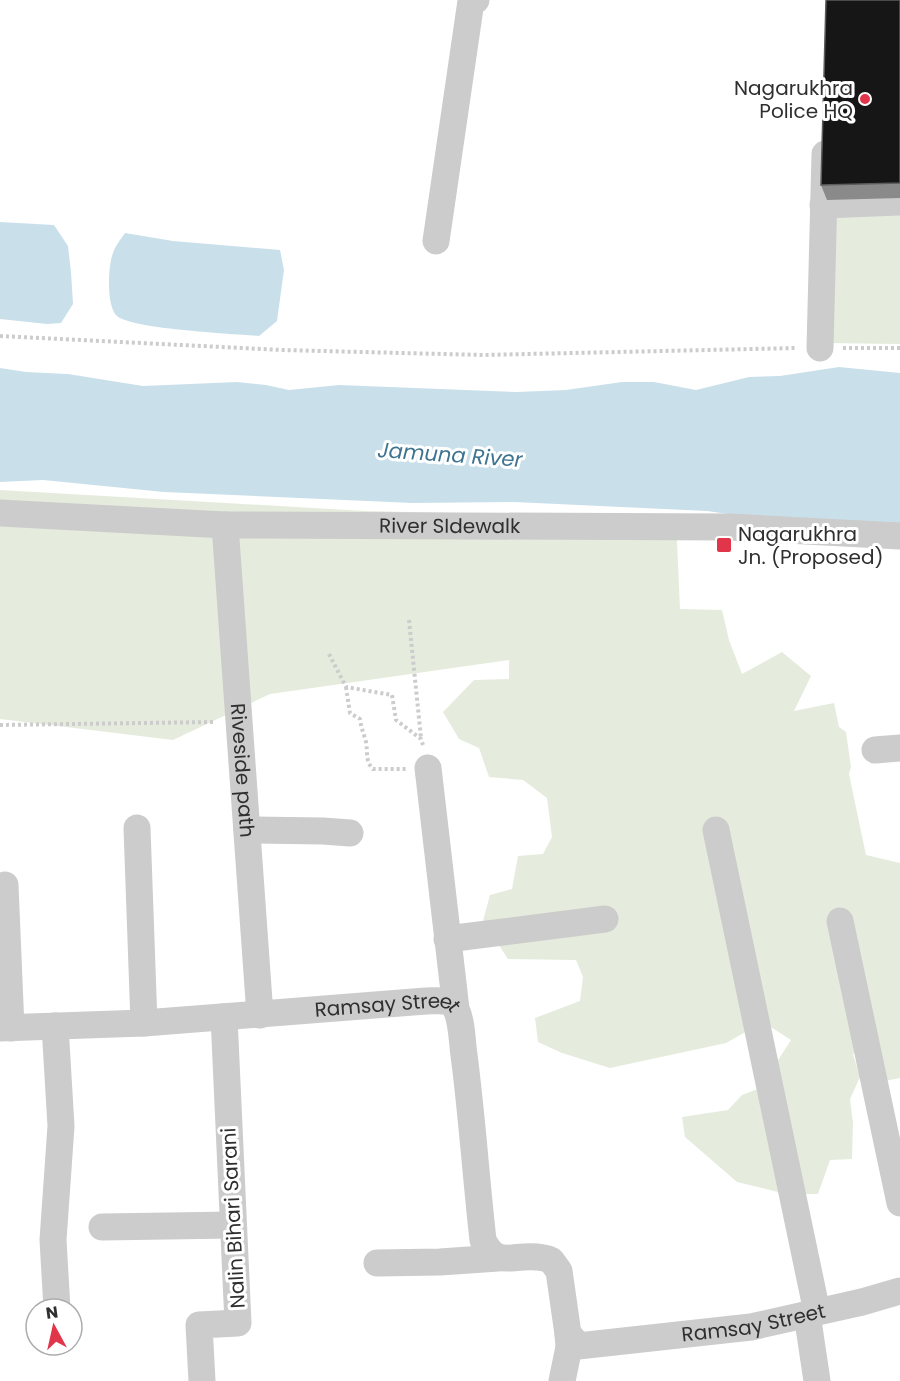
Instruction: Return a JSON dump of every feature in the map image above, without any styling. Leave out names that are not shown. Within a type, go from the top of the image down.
[{"type":"street","points":[[436,241],[471,0],[476,0]]},
{"type":"street","points":[[820,348],[825,125]]},
{"type":"street","points":[[823,205],[900,202]]},
{"type":"street","name":"River SIdewalk","points":[[0,513],[225,525],[729,527],[900,536]]},
{"type":"street","name":"Riveside path","points":[[225,525],[260,1015]]},
{"type":"street","points":[[428,768],[456,1009]]},
{"type":"street","points":[[137,828],[144,1023]]},
{"type":"street","points":[[716,830],[812,1313],[817,1381]]},
{"type":"street","points":[[247,831],[350,833]]},
{"type":"street","points":[[5,885],[6,1028]]},
{"type":"street","points":[[447,939],[605,919]]},
{"type":"street","points":[[840,921],[900,1203]]},
{"type":"street","name":"Ramsay Street","points":[[6,1028],[144,1023],[442,1000],[451,1003],[456,1009],[468,1086],[483,1240],[488,1251],[498,1258]]},
{"type":"street","name":"Nalin Bihari Sarani","points":[[202,1381],[199,1325],[238,1323],[224,1017]]},
{"type":"street","points":[[55,1026],[61,1126],[53,1240],[56,1297]]},
{"type":"street","points":[[102,1227],[233,1225]]},
{"type":"street","points":[[377,1263],[537,1257],[551,1260],[559,1271],[572,1342],[562,1381]]},
{"type":"street","name":"Ramsay Street","points":[[572,1342],[751,1327],[900,1291]]},
{"type":"path","points":[[0,336],[282,350],[483,355],[900,348]]},
{"type":"path","points":[[329,654],[346,687],[350,713],[360,719],[361,732],[366,740],[368,763],[373,770],[428,768],[421,739],[409,620]]},
{"type":"path","points":[[346,687],[392,695],[396,720],[421,739]]},
{"type":"path","points":[[0,725],[239,722]]},
{"type":"green space","points":[[900,206],[900,344],[824,343],[827,208]]},
{"type":"green space","points":[[0,490],[365,511],[676,518],[680,609],[722,610],[729,640],[742,674],[782,652],[811,676],[794,711],[834,703],[839,727],[846,732],[851,767],[849,774],[866,855],[900,863],[900,1078],[880,1082],[871,1042],[853,1054],[860,1077],[850,1099],[853,1123],[852,1159],[830,1160],[818,1194],[786,1194],[737,1182],[685,1137],[682,1117],[728,1110],[742,1095],[760,1088],[791,1040],[763,1022],[726,1043],[610,1068],[562,1053],[538,1042],[535,1018],[580,1001],[583,977],[576,960],[508,959],[483,921],[490,895],[512,889],[518,856],[543,854],[552,837],[547,798],[523,780],[489,777],[479,748],[459,739],[443,712],[474,680],[509,679],[509,660],[270,694],[173,740],[0,719]]},
{"type":"water","points":[[0,222],[54,225],[68,246],[73,304],[61,323],[47,324],[0,319]]},
{"type":"water","points":[[125,233],[173,241],[280,250],[284,270],[277,321],[259,336],[162,328],[126,321],[117,316],[111,304],[110,267],[114,250]]},
{"type":"water","name":"Jamuna River","points":[[839,367],[900,373],[900,523],[825,528],[707,511],[514,502],[412,503],[164,492],[43,480],[0,482],[0,368],[68,374],[143,386],[237,382],[289,390],[339,385],[516,392],[566,390],[622,382],[654,382],[696,390],[749,377],[780,376]]},
{"type":"building","name":"Nagarukhra Police HQ","points":[[826,0],[900,0],[900,183],[821,185]]},
{"type":"place","name":"Nagarukhra Police HQ","points":[[865,99]]},
{"type":"place","name":"Nagarukhra Jn. (Proposed)","points":[[724,545]]}]
